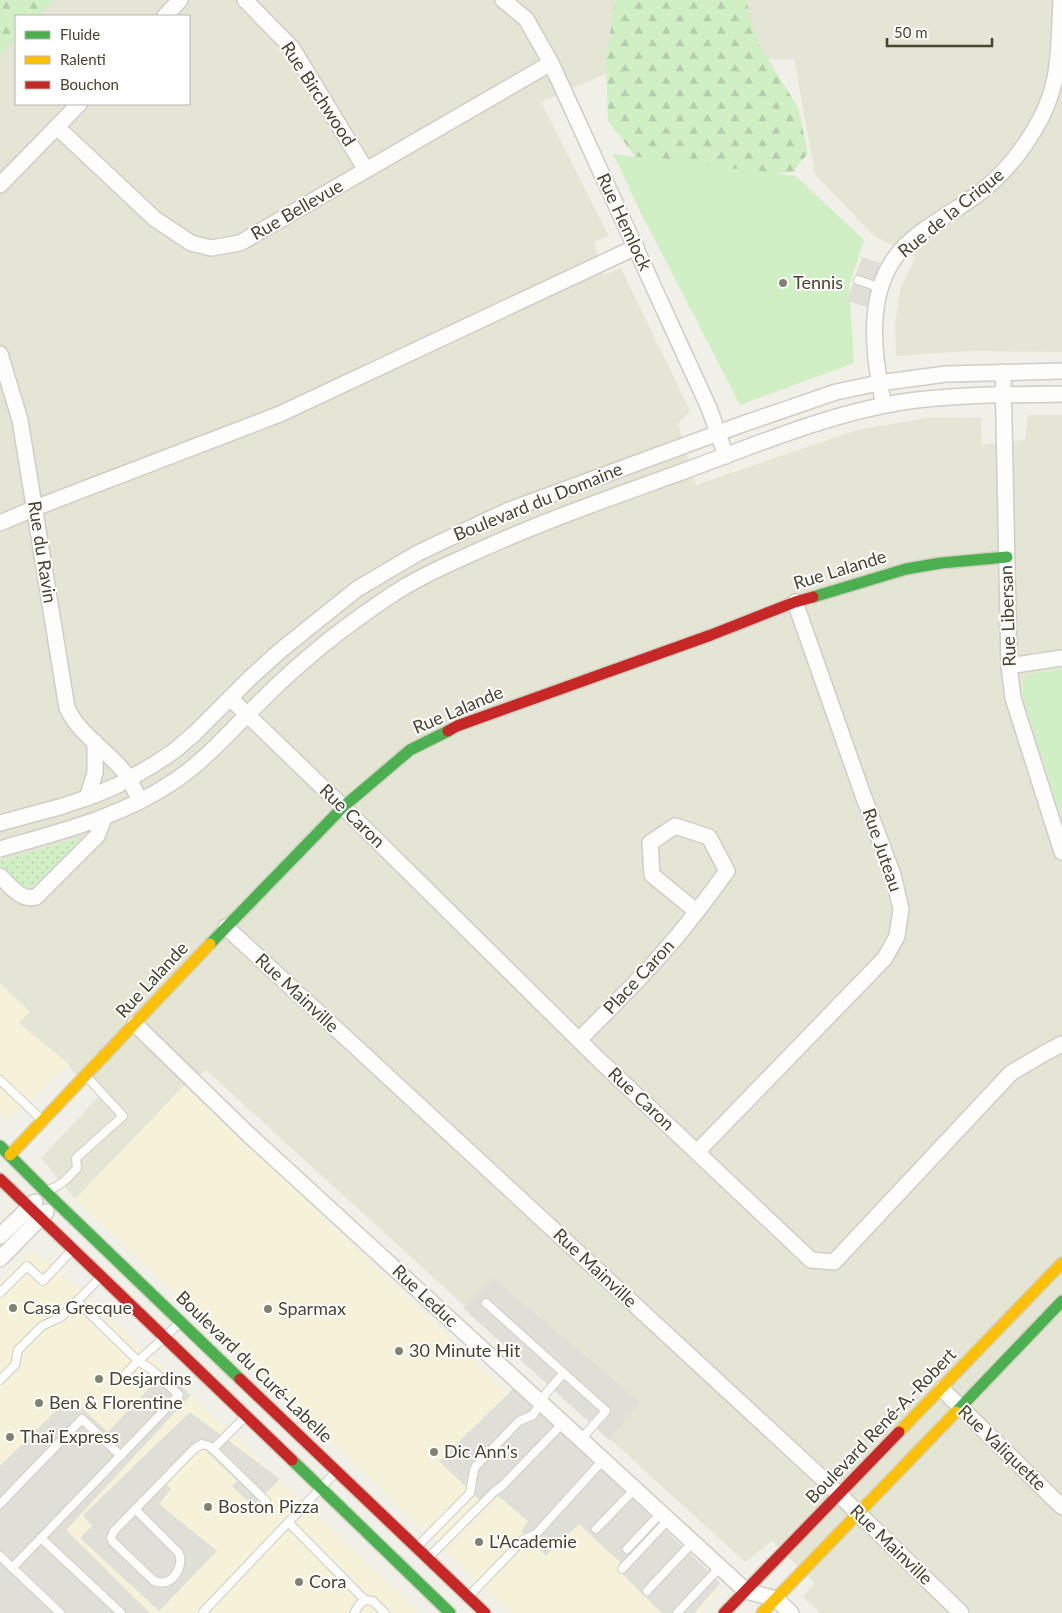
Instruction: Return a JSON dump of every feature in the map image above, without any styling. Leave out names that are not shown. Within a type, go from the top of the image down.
[{"type":"street","points":[[166,15],[180,0]]},
{"type":"street","name":"Rue Birchwood","points":[[245,0],[292,48],[366,170]]},
{"type":"street","name":"Rue Hemlock","points":[[503,0],[526,20],[551,63],[709,408],[726,456]]},
{"type":"street","name":"Rue de la Crique","points":[[884,406],[876,361],[875,332],[877,306],[881,288],[891,264],[901,250],[927,229],[987,187],[1009,165],[1034,131],[1049,101],[1057,71],[1061,0]]},
{"type":"street","name":"Rue Bellevue","points":[[57,126],[155,219],[191,243],[211,248],[240,243],[551,63]]},
{"type":"street","points":[[0,185],[78,105]]},
{"type":"street","points":[[0,523],[280,414],[636,247]]},
{"type":"street","name":"Rue du Ravin","points":[[0,354],[20,420],[66,702],[71,717],[78,726],[122,768],[140,801]]},
{"type":"street","name":"Boulevard du Domaine","points":[[0,824],[86,798],[129,779],[174,751],[274,656],[330,609],[372,579],[454,535],[509,510],[836,392],[879,383],[946,374],[1062,371]]},
{"type":"street","name":"Rue Libersan","points":[[1003,372],[1009,666],[1013,698],[1062,852]]},
{"type":"street","name":"Boulevard du Domaine","points":[[0,849],[104,818],[140,801],[171,783],[198,763],[294,670],[345,628],[390,596],[417,580],[513,534],[596,502],[822,422],[884,406],[941,397],[1062,394]]},
{"type":"street","name":"Rue Lalande","points":[[10,1155],[226,927],[343,807],[410,750],[457,726],[711,635],[795,602],[906,569],[941,563],[1007,558]]},
{"type":"street","name":"Rue Juteau","points":[[697,1152],[885,958],[897,936],[901,909],[893,875],[863,796],[795,602]]},
{"type":"street","points":[[1009,666],[1062,658]]},
{"type":"street","name":"Rue Caron","points":[[230,698],[578,1040],[811,1260],[834,1262],[1011,1073],[1062,1044]]},
{"type":"street","points":[[86,798],[95,772],[95,742]]},
{"type":"street","points":[[0,876],[21,896],[30,899],[39,895],[96,836],[104,818]]},
{"type":"street","name":"Place Caron","points":[[578,1040],[666,949],[696,912],[727,871],[708,837],[675,826],[650,843],[652,875],[696,912]]},
{"type":"street","name":"Rue Mainville","points":[[226,927],[839,1494],[961,1613]]},
{"type":"street","name":"Rue Leduc","points":[[135,1024],[254,1139],[746,1591],[776,1599],[791,1613]]},
{"type":"street","name":"Boulevard du Curé-Labelle","points":[[0,1146],[54,1193],[165,1338],[337,1471],[485,1613]]},
{"type":"street","name":"Boulevard du Curé-Labelle","points":[[0,1178],[73,1250],[110,1268],[181,1321],[321,1488],[450,1613]]},
{"type":"street","points":[[0,1259],[35,1213],[54,1193]]},
{"type":"street","points":[[0,1236],[35,1213]]},
{"type":"street","name":"Boulevard René-A.-Robert","points":[[724,1613],[1062,1263]]},
{"type":"street","points":[[762,1613],[1062,1301]]},
{"type":"street","name":"Rue Valiquette","points":[[942,1389],[1062,1507]]},
{"type":"lane","points":[[858,280],[881,288]]},
{"type":"lane","points":[[54,1193],[77,1168],[76,1158],[124,1116],[86,1076]]},
{"type":"lane","points":[[0,1080],[43,1120]]},
{"type":"lane","points":[[0,1293],[27,1266],[43,1281],[73,1250]]},
{"type":"lane","points":[[0,1380],[15,1365],[18,1350],[42,1326],[61,1317],[110,1268]]},
{"type":"lane","points":[[12,1568],[179,1395],[151,1368],[138,1361],[76,1302]]},
{"type":"lane","points":[[486,1303],[606,1411],[581,1439]]},
{"type":"lane","points":[[123,1377],[181,1321]]},
{"type":"lane","points":[[417,1548],[470,1493],[476,1466],[519,1421],[533,1415],[546,1392],[564,1374]]},
{"type":"lane","points":[[213,1449],[254,1407]]},
{"type":"lane","points":[[0,1504],[85,1416],[121,1456]]},
{"type":"lane","points":[[428,1558],[502,1486],[563,1422]]},
{"type":"lane","points":[[135,1509],[179,1553],[181,1558],[180,1569],[166,1583],[160,1584],[153,1580],[113,1542],[112,1538],[114,1531],[135,1509],[194,1448],[202,1444],[209,1446],[266,1501]]},
{"type":"lane","points":[[468,1597],[523,1540],[536,1534],[603,1460]]},
{"type":"lane","points":[[204,1613],[337,1471]]},
{"type":"lane","points":[[596,1529],[635,1489]]},
{"type":"lane","points":[[627,1549],[665,1516]]},
{"type":"lane","points":[[622,1569],[665,1516]]},
{"type":"lane","points":[[289,1523],[364,1600],[372,1601],[385,1613]]},
{"type":"lane","points":[[41,1538],[121,1613]]},
{"type":"lane","points":[[647,1591],[693,1542]]},
{"type":"lane","points":[[0,1556],[60,1613]]},
{"type":"lane","points":[[677,1613],[720,1567]]},
{"type":"lane","points":[[354,1613],[364,1600]]},
{"type":"shaded area","points":[[0,0],[1062,0],[1062,352],[969,351],[896,356],[895,324],[901,287],[915,258],[873,235],[815,174],[794,59],[633,62],[541,102],[609,236],[594,242],[604,275],[621,268],[690,411],[678,424],[696,485],[857,430],[932,417],[981,418],[982,445],[1025,440],[1028,415],[1062,415],[1062,669],[1030,674],[1023,696],[1062,819],[1062,1613],[820,1613],[803,1597],[815,1583],[772,1541],[745,1562],[206,1070],[185,1085],[75,1199],[41,1158],[100,1095],[18,1023],[29,1011],[0,983]]},
{"type":"shaded area","points":[[862,257],[880,263],[867,307],[847,301]]},
{"type":"shaded area","points":[[0,985],[29,1012],[19,1023],[70,1065],[6,1121],[0,1115]]},
{"type":"shaded area","points":[[185,1085],[718,1593],[699,1613],[511,1613],[75,1199]]},
{"type":"shaded area","points":[[33,1250],[82,1291],[420,1613],[0,1613],[0,1283]]},
{"type":"shaded area","points":[[493,1278],[640,1402],[609,1440],[463,1308]]},
{"type":"shaded area","points":[[164,1372],[191,1395],[66,1530],[150,1613],[0,1613],[0,1466],[70,1397],[108,1432]]},
{"type":"shaded area","points":[[514,1388],[720,1582],[694,1613],[662,1613],[617,1569],[621,1563],[579,1524],[546,1556],[521,1532],[528,1521],[498,1496],[486,1506],[439,1461]]},
{"type":"shaded area","points":[[190,1412],[280,1479],[253,1506],[232,1486],[237,1481],[200,1445],[159,1478],[171,1489],[159,1504],[217,1551],[159,1611],[80,1538],[92,1526],[83,1515]]},
{"type":"green space","points":[[0,0],[54,0],[39,15],[15,15],[15,40],[0,56]]},
{"type":"green space","points":[[615,0],[746,0],[757,42],[798,107],[808,153],[793,172],[753,176],[638,160],[608,121],[606,61]]},
{"type":"green space","points":[[613,154],[796,176],[864,240],[849,286],[854,363],[740,405],[641,213]]},
{"type":"green space","points":[[1062,669],[1062,819],[1023,696],[1023,682],[1030,674]]},
{"type":"green space","points":[[80,838],[81,841],[44,880],[40,877],[38,879],[41,882],[35,886],[24,886],[0,866],[1,860]]},
{"type":"traffic: fast","points":[[813,597],[906,569],[941,563],[1007,557]]},
{"type":"traffic: fast","points":[[210,944],[343,807],[410,750],[448,731]]},
{"type":"traffic: fast","points":[[0,1146],[240,1379]]},
{"type":"traffic: fast","points":[[956,1412],[1062,1301]]},
{"type":"traffic: fast","points":[[292,1460],[450,1613]]},
{"type":"traffic: slow","points":[[10,1155],[210,944]]},
{"type":"traffic: slow","points":[[899,1432],[1062,1263]]},
{"type":"traffic: slow","points":[[762,1613],[956,1412]]},
{"type":"traffic: jam","points":[[448,731],[457,726],[813,597]]},
{"type":"traffic: jam","points":[[0,1179],[292,1460]]},
{"type":"traffic: jam","points":[[240,1379],[485,1613]]},
{"type":"traffic: jam","points":[[724,1613],[899,1432]]},
{"type":"place","name":"Tennis","points":[[783,283]]},
{"type":"place","name":"Casa Grecque","points":[[13,1308]]},
{"type":"place","name":"Sparmax","points":[[268,1309]]},
{"type":"place","name":"30 Minute Hit","points":[[399,1351]]},
{"type":"place","name":"Desjardins","points":[[99,1379]]},
{"type":"place","name":"Ben & Florentine","points":[[39,1403]]},
{"type":"place","name":"Thaï Express","points":[[10,1437]]},
{"type":"place","name":"Dic Ann's","points":[[434,1452]]},
{"type":"place","name":"Boston Pizza","points":[[208,1507]]},
{"type":"place","name":"L'Academie","points":[[479,1542]]},
{"type":"place","name":"Cora","points":[[299,1582]]}]
